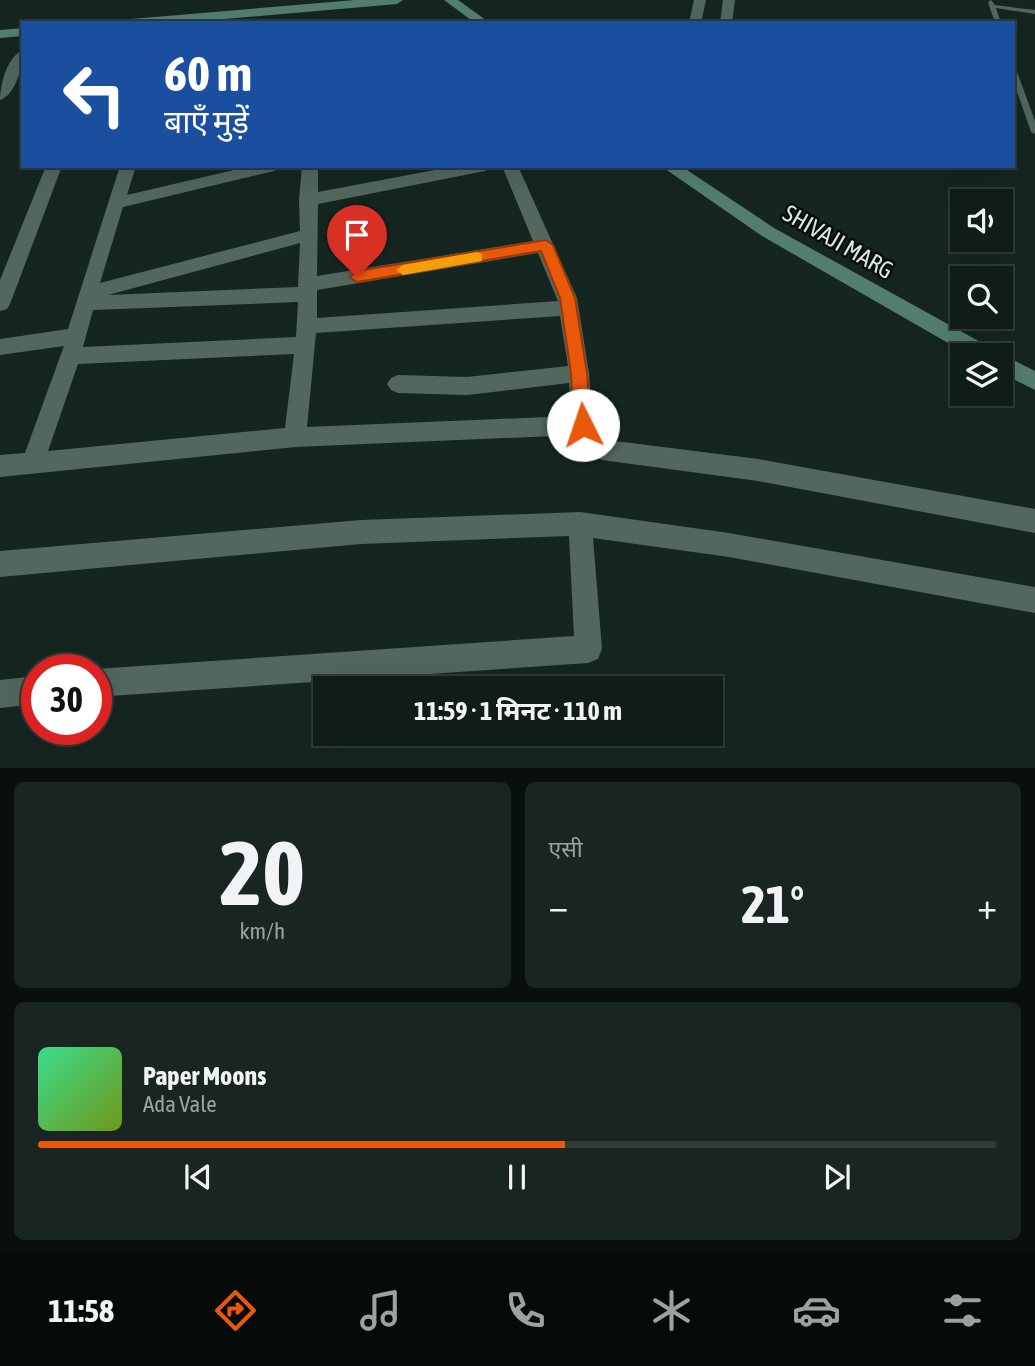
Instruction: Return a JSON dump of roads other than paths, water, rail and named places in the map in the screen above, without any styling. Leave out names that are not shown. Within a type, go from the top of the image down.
[{"type":"main road","points":[[176,21],[397,0]]},
{"type":"main road","points":[[450,0],[481,21]]},
{"type":"main road","points":[[0,34],[21,32]]},
{"type":"main road","name":"SHIVAJI MARG","points":[[673,168],[768,232],[965,343]]},
{"type":"main road","points":[[1013,369],[1035,381]]},
{"type":"street","points":[[695,21],[700,0]]},
{"type":"street","points":[[726,21],[729,0]]},
{"type":"street","points":[[0,96],[21,58]]},
{"type":"street","points":[[0,304],[53,168]]},
{"type":"street","points":[[33,462],[74,346],[127,168]]},
{"type":"street","points":[[116,203],[265,168]]},
{"type":"street","points":[[295,437],[309,289],[307,200],[310,168]]},
{"type":"street","points":[[307,200],[475,168]]},
{"type":"street","points":[[511,168],[567,298],[579,373],[583,425],[589,438],[602,450],[758,470],[1035,521]]},
{"type":"street","points":[[87,298],[307,234]]},
{"type":"street","points":[[87,298],[309,289],[546,245]]},
{"type":"street","points":[[0,347],[306,336],[569,308]]},
{"type":"street","points":[[398,384],[467,386],[579,373]]},
{"type":"street","points":[[0,466],[295,437],[583,425]]},
{"type":"street","points":[[112,682],[588,649],[580,524]]},
{"type":"street","points":[[0,564],[361,532],[580,524],[729,545],[1033,606]]},
{"type":"street","points":[[0,694],[21,692]]},
{"type":"lane","points":[[991,3],[1035,12]]},
{"type":"lane","points":[[991,3],[997,21]]},
{"type":"lane","points":[[1015,75],[1035,132]]},
{"type":"lane","points":[[1020,91],[1035,93]]}]
